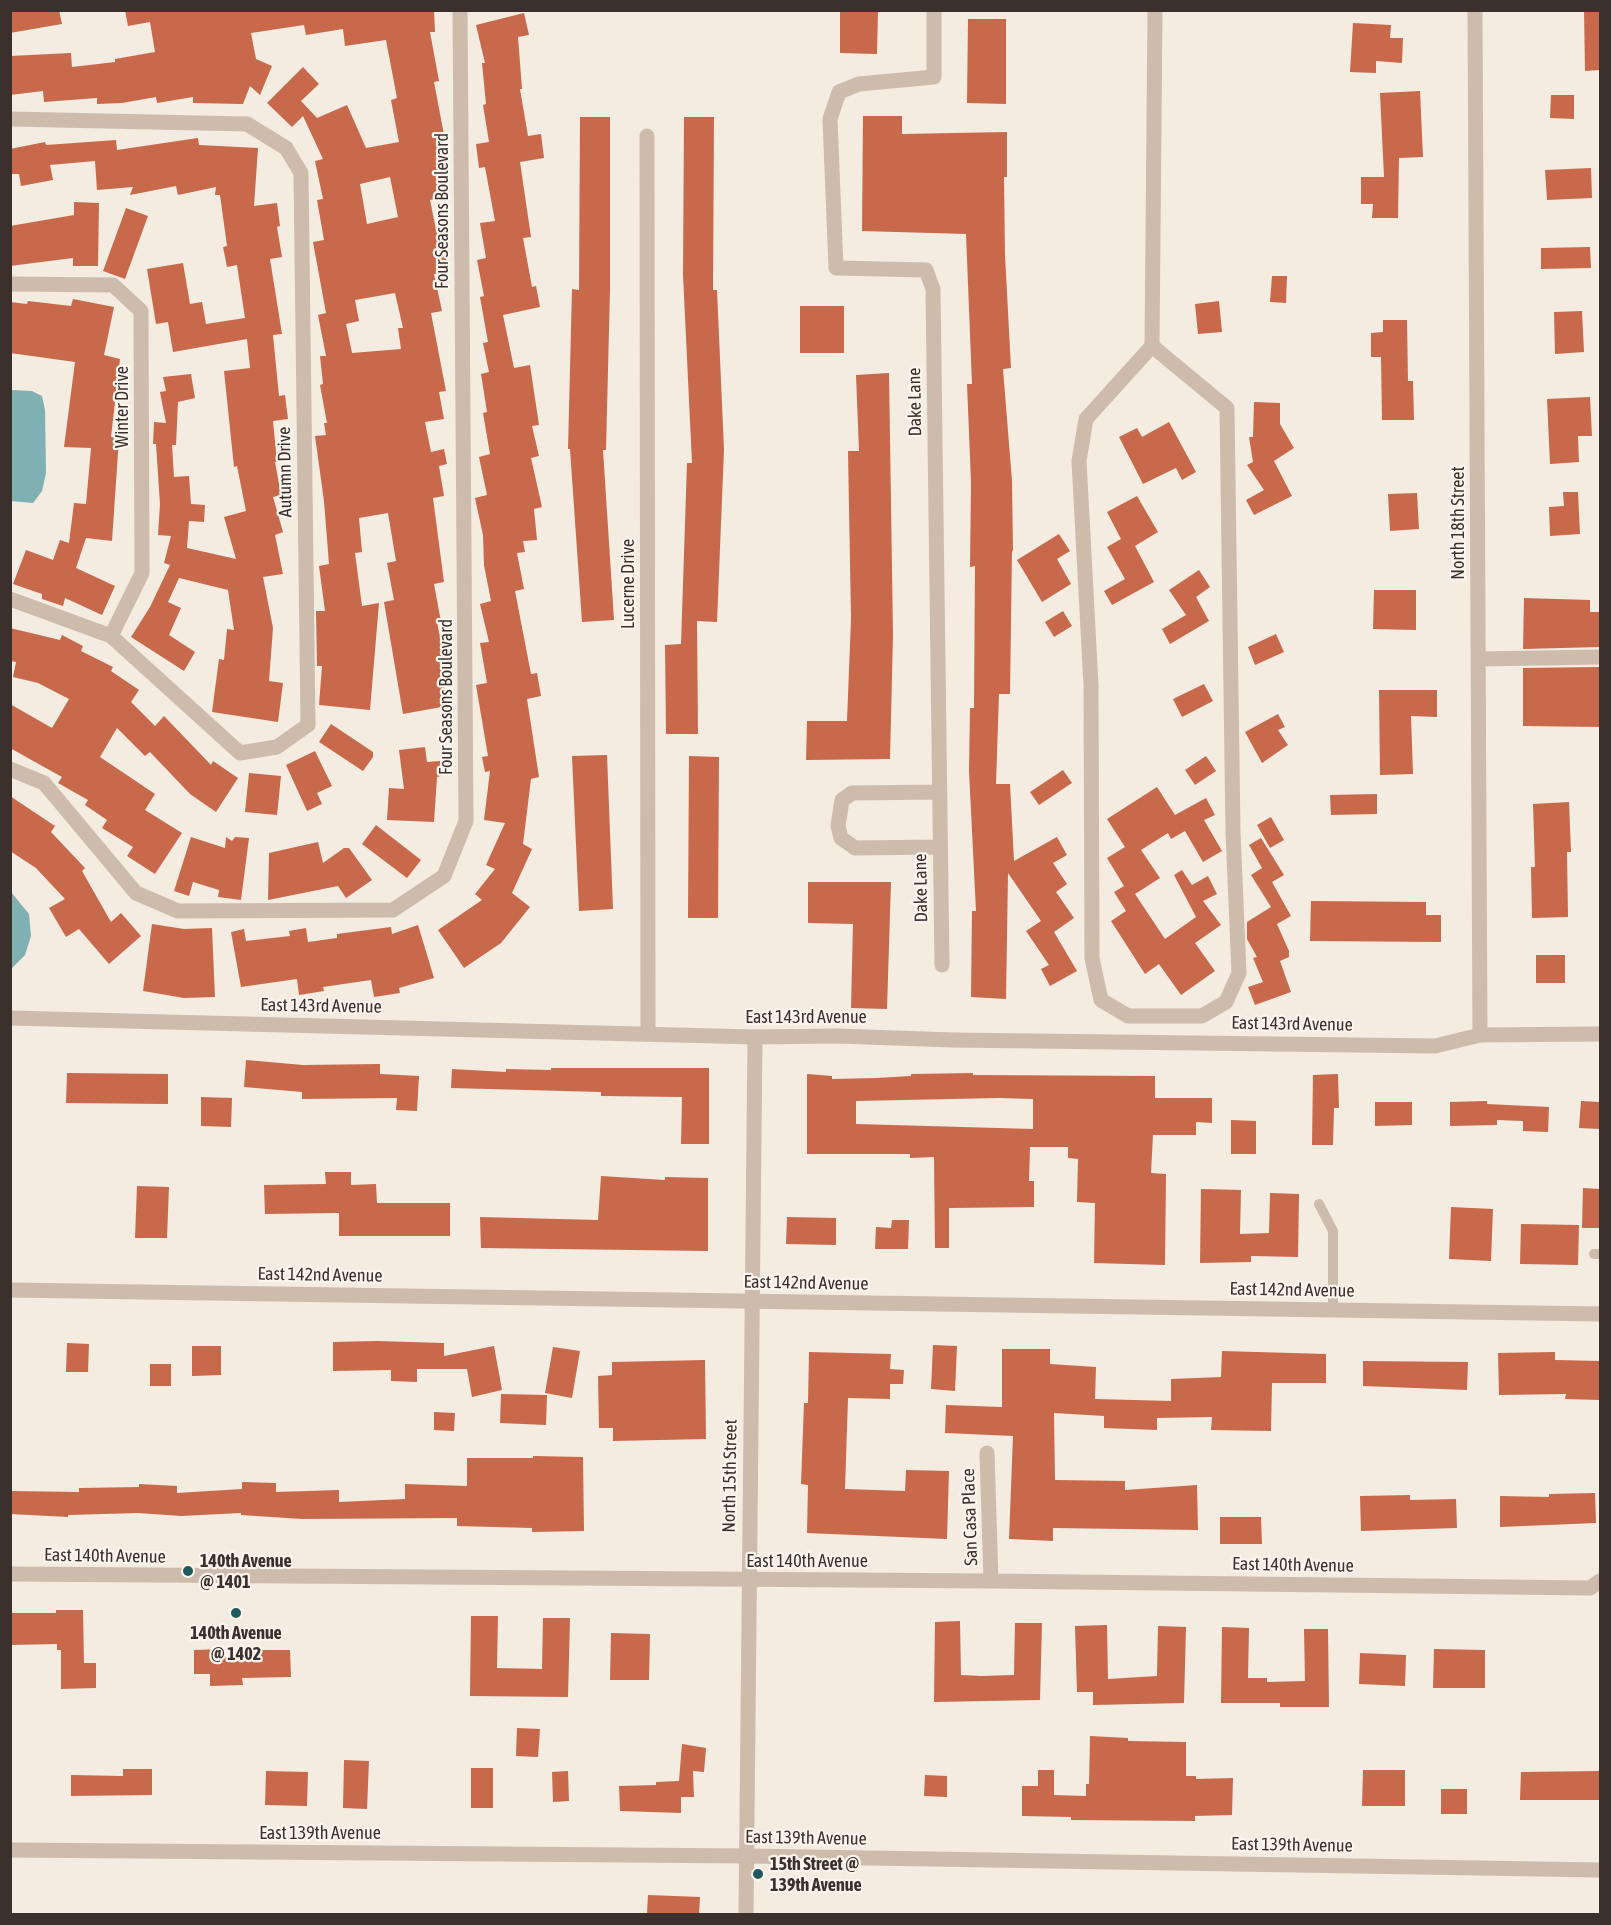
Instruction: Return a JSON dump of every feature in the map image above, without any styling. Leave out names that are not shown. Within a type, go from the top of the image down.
[{"type":"street","name":"Four Seasons Boulevard","points":[[10,769],[44,783],[136,893],[178,911],[393,910],[444,876],[466,821],[460,10]]},
{"type":"street","name":"Dake Lane","points":[[934,10],[934,76],[859,84],[839,92],[830,120],[836,268],[926,270],[933,289],[942,965]]},
{"type":"street","points":[[1152,346],[1227,408],[1233,832],[1239,973],[1226,1002],[1202,1016],[1128,1016],[1101,1000],[1092,958],[1090,685],[1079,461],[1086,419],[1152,346],[1155,10]]},
{"type":"street","name":"North 18th Street","points":[[1475,10],[1480,1035]]},
{"type":"street","name":"Autumn Drive","points":[[10,119],[247,124],[286,148],[301,173],[308,725],[278,747],[240,753],[111,636],[10,598]]},
{"type":"street","name":"Lucerne Drive","points":[[647,136],[648,1033]]},
{"type":"street","name":"Winter Drive","points":[[10,284],[113,285],[141,311],[142,573],[111,636]]},
{"type":"street","points":[[1478,659],[1600,657]]},
{"type":"street","points":[[939,792],[852,794],[842,800],[838,826],[841,838],[855,848],[940,848]]},
{"type":"street","name":"East 143rd Avenue","points":[[10,1018],[755,1037],[837,1036],[953,1040],[1434,1046],[1480,1035],[1600,1034]]},
{"type":"street","name":"North 15th Street","points":[[746,1914],[755,1037]]},
{"type":"street","name":"East 142nd Avenue","points":[[10,1290],[1600,1314]]},
{"type":"street","name":"San Casa Place","points":[[987,1453],[991,1581]]},
{"type":"street","name":"East 140th Avenue","points":[[10,1574],[1590,1588],[1600,1581]]},
{"type":"street","name":"East 139th Avenue","points":[[10,1850],[747,1856],[1600,1870]]},
{"type":"lane","points":[[1319,1204],[1333,1232],[1333,1310]]},
{"type":"water","points":[[11,390],[32,391],[42,396],[45,410],[46,473],[42,491],[33,503],[11,501]]},
{"type":"water","points":[[11,892],[29,914],[31,936],[25,955],[11,969]]},
{"type":"building","points":[[10,10],[59,10],[62,24],[10,33]]},
{"type":"building","points":[[125,10],[434,10],[435,32],[430,32],[439,81],[434,82],[448,156],[439,158],[447,197],[430,200],[440,249],[444,248],[449,271],[434,274],[442,311],[431,313],[446,391],[439,392],[444,419],[425,422],[431,452],[444,449],[447,464],[439,466],[444,496],[433,498],[444,582],[434,584],[441,622],[437,622],[445,663],[440,664],[447,706],[403,714],[384,602],[394,600],[387,563],[396,561],[388,513],[359,518],[362,552],[355,553],[362,606],[379,603],[370,710],[319,705],[322,666],[317,666],[316,611],[325,611],[319,566],[329,564],[324,501],[315,436],[326,435],[324,423],[327,423],[320,385],[323,384],[320,356],[326,356],[318,315],[326,313],[313,242],[324,240],[317,200],[323,199],[315,161],[323,159],[303,116],[292,127],[267,103],[303,67],[319,84],[301,101],[317,118],[347,105],[366,148],[399,142],[391,100],[397,98],[386,40],[345,46],[343,29],[306,35],[304,25],[251,33],[256,59],[272,66],[260,95],[250,86],[243,104],[193,103],[193,97],[157,103],[156,97],[122,103],[97,104],[97,98],[44,102],[43,91],[10,95],[10,56],[71,53],[72,67],[115,62],[115,59],[155,52],[150,22],[128,26]],"holes":[[[390,177],[398,217],[367,224],[360,184]],[[395,293],[403,328],[398,328],[401,349],[352,353],[346,324],[359,321],[355,300]]]},
{"type":"building","points":[[840,10],[878,10],[877,54],[840,53]]},
{"type":"building","points":[[1584,10],[1600,10],[1600,70],[1585,71]]},
{"type":"building","points":[[524,13],[529,35],[518,37],[522,89],[520,89],[528,136],[541,134],[544,158],[520,162],[531,237],[523,238],[532,287],[536,286],[540,307],[503,315],[514,368],[530,365],[539,425],[532,426],[539,456],[531,458],[542,507],[534,509],[537,540],[523,541],[525,552],[517,553],[524,589],[515,591],[531,674],[537,673],[541,696],[527,699],[539,777],[531,779],[523,844],[532,849],[512,893],[530,907],[501,943],[464,968],[438,930],[482,900],[475,894],[495,869],[486,865],[505,823],[484,820],[490,771],[485,772],[482,757],[488,756],[476,685],[487,683],[480,643],[489,642],[480,604],[491,601],[484,565],[483,535],[475,498],[487,495],[479,457],[490,454],[483,413],[487,412],[481,374],[489,372],[483,343],[488,342],[480,297],[484,296],[477,260],[486,258],[480,223],[495,221],[485,167],[479,168],[476,144],[489,142],[483,105],[486,104],[482,63],[485,63],[476,25]]},
{"type":"building","points":[[968,19],[1006,19],[1006,104],[967,103]]},
{"type":"building","points":[[1353,23],[1391,25],[1390,38],[1403,38],[1402,63],[1376,61],[1376,73],[1350,72]]},
{"type":"building","points":[[1420,91],[1423,157],[1399,158],[1398,218],[1372,218],[1373,204],[1361,204],[1361,177],[1384,177],[1380,93]]},
{"type":"building","points":[[1551,95],[1574,95],[1574,119],[1550,118]]},
{"type":"building","points":[[863,116],[902,116],[902,134],[1007,132],[1007,177],[1004,177],[1005,255],[1011,368],[1003,369],[1012,481],[1013,552],[1012,550],[1010,694],[999,694],[996,784],[1010,784],[1014,861],[1057,837],[1067,855],[1053,863],[1067,884],[1056,892],[1074,918],[1054,932],[1077,971],[1050,986],[1041,969],[1049,965],[1026,931],[1041,921],[1008,873],[1006,999],[971,997],[972,911],[976,911],[969,771],[970,708],[974,708],[975,566],[970,567],[971,482],[967,384],[972,384],[966,234],[862,231]]},
{"type":"building","points":[[580,117],[610,117],[610,290],[606,450],[603,450],[614,620],[582,622],[570,449],[568,449],[572,289],[579,290]]},
{"type":"building","points":[[684,117],[714,117],[713,290],[717,290],[724,450],[717,622],[697,621],[698,734],[666,734],[665,645],[681,644],[687,463],[692,463],[683,275]]},
{"type":"building","points":[[198,138],[199,145],[258,148],[254,206],[277,203],[280,226],[277,227],[282,257],[270,259],[282,334],[273,335],[279,396],[285,395],[288,419],[273,421],[277,462],[275,462],[281,495],[273,497],[283,532],[275,535],[283,574],[263,577],[273,628],[269,681],[283,683],[278,722],[212,712],[219,659],[224,660],[227,629],[234,630],[228,590],[179,578],[168,602],[181,608],[169,635],[195,652],[184,671],[131,637],[150,607],[170,565],[164,563],[171,536],[158,535],[160,504],[156,444],[153,444],[154,422],[166,423],[160,392],[166,391],[163,377],[191,374],[195,398],[178,402],[176,445],[172,445],[174,477],[189,476],[191,504],[205,505],[204,522],[189,521],[187,548],[236,559],[224,517],[246,511],[237,466],[234,467],[224,371],[250,368],[247,339],[173,352],[168,322],[156,324],[147,269],[183,263],[190,304],[202,302],[206,324],[245,318],[237,265],[227,267],[223,247],[227,246],[220,195],[215,195],[216,187],[178,195],[176,186],[130,195],[133,187],[97,190],[95,161],[50,165],[53,180],[21,186],[19,174],[10,174],[10,149],[45,142],[46,145],[116,140],[117,150]]},
{"type":"building","points":[[1591,168],[1592,198],[1547,200],[1545,170]]},
{"type":"building","points":[[74,202],[99,203],[98,266],[73,266],[73,258],[10,266],[10,226],[74,215]]},
{"type":"building","points":[[126,208],[148,216],[125,279],[103,271]]},
{"type":"building","points":[[1590,247],[1591,268],[1541,269],[1541,248]]},
{"type":"building","points":[[1272,276],[1287,276],[1286,303],[1270,302]]},
{"type":"building","points":[[73,299],[114,307],[104,355],[120,359],[111,437],[119,438],[112,541],[86,538],[76,568],[115,586],[102,615],[65,598],[63,606],[42,599],[42,594],[13,584],[26,550],[53,560],[60,540],[69,543],[74,503],[86,504],[91,448],[64,447],[75,362],[10,353],[10,302],[27,304],[28,301],[71,306]]},
{"type":"building","points":[[1219,301],[1222,332],[1198,334],[1195,304]]},
{"type":"building","points":[[800,306],[844,306],[844,353],[800,353]]},
{"type":"building","points":[[1582,311],[1584,352],[1555,354],[1554,312]]},
{"type":"building","points":[[1383,320],[1407,320],[1408,381],[1413,381],[1414,420],[1382,420],[1381,357],[1371,357],[1371,333],[1383,332]]},
{"type":"building","points":[[889,373],[893,635],[890,759],[806,760],[807,721],[847,721],[851,619],[848,451],[859,451],[856,375]]},
{"type":"building","points":[[1590,397],[1592,436],[1578,436],[1579,462],[1550,464],[1547,399]]},
{"type":"building","points":[[1254,402],[1280,403],[1280,424],[1294,448],[1274,461],[1292,496],[1254,515],[1246,500],[1264,490],[1247,465],[1253,462],[1249,437],[1253,437]]},
{"type":"building","points":[[1169,422],[1196,472],[1182,480],[1176,468],[1143,484],[1119,437],[1137,428],[1142,437]]},
{"type":"building","points":[[1563,492],[1578,492],[1580,534],[1550,536],[1549,507],[1564,506]]},
{"type":"building","points":[[1417,493],[1419,529],[1390,531],[1388,494]]},
{"type":"building","points":[[1137,496],[1158,532],[1135,546],[1154,582],[1112,605],[1104,591],[1125,579],[1107,547],[1121,539],[1107,512]]},
{"type":"building","points":[[1059,534],[1070,551],[1057,559],[1071,584],[1042,602],[1017,560]]},
{"type":"building","points":[[1199,570],[1210,587],[1196,597],[1209,621],[1170,644],[1162,629],[1186,615],[1169,590]]},
{"type":"building","points":[[1374,590],[1416,590],[1416,630],[1373,629]]},
{"type":"building","points":[[1524,598],[1590,600],[1590,612],[1600,612],[1600,647],[1523,649]]},
{"type":"building","points":[[1063,611],[1072,626],[1054,637],[1045,622]]},
{"type":"building","points":[[10,628],[60,640],[62,635],[83,646],[81,651],[113,667],[111,671],[139,690],[131,702],[155,726],[164,716],[211,765],[213,761],[238,778],[216,812],[190,794],[150,752],[145,756],[117,728],[100,757],[155,794],[145,810],[182,833],[155,874],[127,856],[133,847],[102,828],[107,820],[85,805],[88,800],[58,783],[62,777],[10,748],[10,704],[52,728],[69,699],[38,683],[13,677],[16,662],[10,661]]},
{"type":"building","points":[[1276,634],[1284,652],[1255,665],[1248,647]]},
{"type":"building","points":[[1600,667],[1600,727],[1523,726],[1523,668]]},
{"type":"building","points":[[1204,684],[1213,701],[1182,717],[1173,699]]},
{"type":"building","points":[[1379,690],[1437,690],[1437,717],[1411,716],[1413,774],[1380,775]]},
{"type":"building","points":[[1278,714],[1285,727],[1278,730],[1288,745],[1262,763],[1245,732]]},
{"type":"building","points":[[331,724],[373,752],[373,757],[363,771],[319,742]]},
{"type":"building","points":[[425,747],[427,762],[440,761],[441,776],[437,777],[434,822],[387,820],[389,788],[404,789],[399,750]]},
{"type":"building","points":[[315,751],[332,786],[317,793],[322,804],[307,811],[286,765]]},
{"type":"building","points":[[607,755],[613,909],[579,911],[572,756]]},
{"type":"building","points":[[689,756],[719,757],[718,918],[688,918]]},
{"type":"building","points":[[1206,756],[1216,771],[1195,785],[1185,770]]},
{"type":"building","points":[[1063,770],[1072,783],[1039,805],[1030,792]]},
{"type":"building","points":[[249,773],[281,776],[277,815],[245,812]]},
{"type":"building","points":[[1157,787],[1175,815],[1206,798],[1215,815],[1204,820],[1222,851],[1203,862],[1185,831],[1171,839],[1168,833],[1141,850],[1160,878],[1135,894],[1165,939],[1196,917],[1174,875],[1182,870],[1192,885],[1208,876],[1217,894],[1203,901],[1221,925],[1195,943],[1215,971],[1181,995],[1159,964],[1145,974],[1111,921],[1126,911],[1114,892],[1124,886],[1107,858],[1125,847],[1107,819]]},
{"type":"building","points":[[1377,794],[1377,814],[1331,815],[1330,795]]},
{"type":"building","points":[[10,796],[55,826],[51,832],[85,868],[82,871],[111,922],[121,913],[141,936],[109,964],[79,929],[66,937],[49,908],[65,899],[36,868],[10,851]]},
{"type":"building","points":[[1569,802],[1571,852],[1567,852],[1568,917],[1532,918],[1531,867],[1535,867],[1533,804]]},
{"type":"building","points":[[1271,817],[1284,840],[1270,848],[1257,825]]},
{"type":"building","points":[[376,825],[421,860],[407,878],[362,844]]},
{"type":"building","points":[[191,837],[225,848],[226,837],[232,841],[235,837],[249,838],[241,900],[218,897],[219,890],[193,882],[189,896],[174,891]]},
{"type":"building","points":[[1261,838],[1284,875],[1272,882],[1291,916],[1277,924],[1289,951],[1289,957],[1280,961],[1291,992],[1255,1005],[1248,987],[1263,982],[1253,958],[1257,957],[1247,939],[1247,922],[1271,907],[1251,875],[1262,868],[1249,845]]},
{"type":"building","points":[[318,842],[323,863],[344,848],[349,848],[372,880],[346,898],[338,886],[268,900],[269,853]]},
{"type":"building","points":[[808,882],[891,882],[887,1009],[851,1008],[853,924],[808,923]]},
{"type":"building","points":[[1311,901],[1426,902],[1426,915],[1441,915],[1441,942],[1310,941]]},
{"type":"building","points":[[152,924],[184,929],[212,928],[215,997],[184,998],[143,991]]},
{"type":"building","points":[[418,925],[434,978],[399,988],[400,993],[374,997],[371,980],[323,987],[324,991],[299,995],[297,979],[241,987],[231,932],[244,929],[246,941],[290,936],[289,931],[306,928],[308,942],[337,938],[337,934],[391,927],[392,934]]},
{"type":"building","points":[[1536,955],[1565,955],[1565,983],[1536,983]]},
{"type":"building","points":[[246,1060],[303,1065],[380,1064],[380,1074],[419,1076],[417,1111],[396,1110],[397,1098],[302,1099],[302,1092],[244,1087]]},
{"type":"building","points":[[551,1068],[709,1068],[709,1144],[681,1144],[682,1097],[601,1096],[601,1092],[451,1088],[452,1069],[506,1072],[506,1069],[551,1070]]},
{"type":"building","points":[[67,1073],[168,1074],[168,1104],[66,1103]]},
{"type":"building","points":[[807,1074],[832,1076],[832,1079],[911,1076],[911,1074],[1155,1076],[1155,1098],[1212,1098],[1212,1123],[1196,1122],[1196,1135],[1153,1135],[1151,1173],[1166,1174],[1165,1265],[1094,1263],[1095,1203],[1077,1202],[1078,1159],[1068,1158],[1068,1147],[1030,1147],[1029,1181],[1034,1181],[1034,1207],[949,1208],[949,1248],[935,1248],[934,1157],[910,1158],[910,1154],[807,1154]],"holes":[[[1033,1099],[1033,1129],[856,1124],[856,1101]]]},
{"type":"building","points":[[1338,1074],[1339,1108],[1334,1108],[1333,1145],[1312,1145],[1313,1075]]},
{"type":"building","points":[[201,1097],[232,1098],[231,1127],[201,1126]]},
{"type":"building","points":[[1487,1101],[1487,1104],[1549,1107],[1548,1132],[1523,1131],[1523,1121],[1497,1120],[1497,1125],[1450,1126],[1450,1102]]},
{"type":"building","points":[[1581,1101],[1600,1102],[1600,1129],[1579,1128]]},
{"type":"building","points":[[1375,1102],[1412,1102],[1412,1125],[1375,1126]]},
{"type":"building","points":[[1231,1120],[1256,1121],[1256,1154],[1231,1154]]},
{"type":"building","points":[[325,1172],[351,1172],[351,1185],[376,1184],[377,1203],[450,1203],[450,1236],[339,1236],[339,1213],[265,1214],[264,1185],[326,1184]]},
{"type":"building","points":[[601,1176],[665,1180],[665,1177],[708,1178],[708,1251],[481,1248],[480,1217],[598,1220]]},
{"type":"building","points":[[137,1186],[169,1187],[167,1238],[135,1238]]},
{"type":"building","points":[[1583,1188],[1600,1189],[1600,1228],[1582,1228]]},
{"type":"building","points":[[1201,1189],[1241,1190],[1240,1234],[1269,1233],[1270,1193],[1299,1194],[1298,1257],[1251,1256],[1251,1262],[1200,1263]]},
{"type":"building","points":[[1451,1207],[1493,1209],[1491,1261],[1449,1259]]},
{"type":"building","points":[[787,1217],[836,1218],[836,1245],[786,1244]]},
{"type":"building","points":[[892,1220],[909,1220],[908,1249],[875,1249],[876,1227],[891,1228]]},
{"type":"building","points":[[1521,1224],[1579,1225],[1578,1265],[1520,1264]]},
{"type":"building","points":[[333,1342],[444,1343],[444,1356],[494,1346],[502,1390],[472,1397],[467,1369],[417,1369],[417,1382],[391,1381],[391,1370],[333,1371]]},
{"type":"building","points":[[67,1343],[89,1344],[88,1372],[66,1372]]},
{"type":"building","points":[[933,1345],[957,1346],[955,1391],[931,1389]]},
{"type":"building","points":[[192,1346],[221,1346],[221,1375],[192,1376]]},
{"type":"building","points":[[553,1347],[580,1351],[572,1398],[545,1393]]},
{"type":"building","points":[[1002,1349],[1050,1349],[1050,1364],[1096,1367],[1095,1399],[1171,1401],[1171,1379],[1221,1377],[1222,1351],[1326,1354],[1326,1383],[1272,1383],[1271,1431],[1211,1430],[1212,1417],[1157,1418],[1157,1430],[1104,1428],[1104,1416],[1054,1413],[1055,1480],[1125,1481],[1125,1490],[1197,1485],[1198,1530],[1053,1528],[1053,1541],[1009,1539],[1013,1436],[945,1433],[946,1405],[1002,1407]]},
{"type":"building","points":[[809,1352],[891,1354],[890,1369],[904,1370],[903,1384],[890,1384],[890,1399],[848,1398],[845,1489],[905,1491],[906,1470],[949,1471],[947,1539],[807,1533],[808,1485],[801,1484],[804,1403],[808,1403]]},
{"type":"building","points":[[1555,1352],[1555,1360],[1600,1361],[1600,1400],[1565,1399],[1566,1394],[1499,1395],[1498,1353]]},
{"type":"building","points":[[705,1360],[706,1439],[613,1441],[613,1428],[599,1428],[598,1376],[612,1375],[612,1362]]},
{"type":"building","points":[[1363,1361],[1468,1362],[1467,1390],[1363,1386]]},
{"type":"building","points":[[150,1364],[171,1364],[171,1386],[150,1386]]},
{"type":"building","points":[[501,1394],[547,1395],[546,1425],[500,1423]]},
{"type":"building","points":[[434,1412],[455,1413],[454,1431],[434,1430]]},
{"type":"building","points":[[533,1456],[583,1457],[584,1531],[532,1532],[532,1528],[457,1526],[457,1518],[302,1519],[241,1515],[241,1513],[181,1516],[138,1513],[68,1515],[68,1517],[10,1514],[10,1491],[79,1492],[79,1488],[139,1487],[139,1484],[177,1486],[177,1493],[242,1489],[242,1482],[276,1483],[276,1492],[339,1490],[339,1502],[405,1499],[405,1484],[467,1486],[467,1458],[533,1458]]},
{"type":"building","points":[[1595,1493],[1596,1523],[1500,1527],[1500,1496],[1549,1497],[1549,1494]]},
{"type":"building","points":[[1410,1495],[1410,1500],[1456,1499],[1457,1528],[1361,1531],[1360,1496]]},
{"type":"building","points":[[1220,1517],[1261,1517],[1262,1544],[1220,1544]]},
{"type":"building","points":[[56,1610],[83,1610],[84,1663],[96,1663],[96,1688],[61,1689],[61,1650],[57,1650],[57,1644],[10,1645],[10,1613],[56,1613]]},
{"type":"building","points":[[471,1616],[498,1616],[497,1668],[542,1669],[543,1618],[570,1618],[568,1697],[470,1696]]},
{"type":"building","points":[[960,1621],[961,1675],[981,1676],[1014,1675],[1015,1623],[1042,1623],[1040,1700],[934,1702],[935,1622]]},
{"type":"building","points":[[1107,1625],[1108,1679],[1157,1676],[1158,1626],[1186,1627],[1184,1703],[1093,1705],[1093,1692],[1077,1692],[1075,1626]]},
{"type":"building","points":[[1222,1627],[1249,1628],[1248,1678],[1267,1678],[1267,1682],[1305,1681],[1304,1629],[1328,1629],[1329,1707],[1280,1707],[1280,1703],[1221,1703]]},
{"type":"building","points":[[611,1633],[650,1634],[649,1680],[610,1680]]},
{"type":"building","points":[[226,1649],[226,1661],[255,1661],[255,1650],[290,1650],[291,1677],[242,1678],[243,1685],[210,1686],[210,1674],[194,1674],[194,1650]]},
{"type":"building","points":[[1434,1649],[1485,1650],[1485,1688],[1433,1688]]},
{"type":"building","points":[[1360,1653],[1406,1655],[1405,1686],[1359,1684]]},
{"type":"building","points":[[517,1728],[540,1729],[538,1757],[516,1756]]},
{"type":"building","points":[[1090,1736],[1128,1738],[1128,1741],[1186,1742],[1186,1776],[1196,1776],[1196,1779],[1233,1778],[1232,1815],[1195,1816],[1195,1821],[1071,1820],[1071,1817],[1022,1816],[1022,1786],[1038,1786],[1038,1770],[1054,1770],[1054,1795],[1086,1796],[1086,1784],[1089,1784]]},
{"type":"building","points":[[682,1744],[706,1748],[704,1772],[693,1771],[694,1797],[681,1797],[681,1813],[620,1811],[619,1786],[656,1785],[656,1782],[679,1781]]},
{"type":"building","points":[[344,1760],[369,1761],[367,1809],[343,1808]]},
{"type":"building","points":[[471,1768],[493,1768],[493,1808],[471,1808]]},
{"type":"building","points":[[123,1769],[152,1769],[152,1795],[71,1796],[71,1775],[123,1776]]},
{"type":"building","points":[[1363,1770],[1405,1770],[1405,1806],[1362,1806]]},
{"type":"building","points":[[266,1771],[308,1772],[307,1806],[265,1805]]},
{"type":"building","points":[[568,1771],[569,1801],[553,1802],[552,1772]]},
{"type":"building","points":[[1600,1771],[1600,1800],[1520,1800],[1521,1772]]},
{"type":"building","points":[[925,1775],[947,1776],[947,1797],[924,1796]]},
{"type":"building","points":[[1441,1789],[1467,1789],[1467,1814],[1441,1814]]},
{"type":"building","points":[[648,1895],[700,1897],[699,1914],[647,1914]]},
{"type":"place","name":"140th Avenue @ 1401","points":[[188,1571]]},
{"type":"place","name":"140th Avenue @ 1402","points":[[236,1613]]},
{"type":"place","name":"15th Street @ 139th Avenue","points":[[758,1874]]}]
